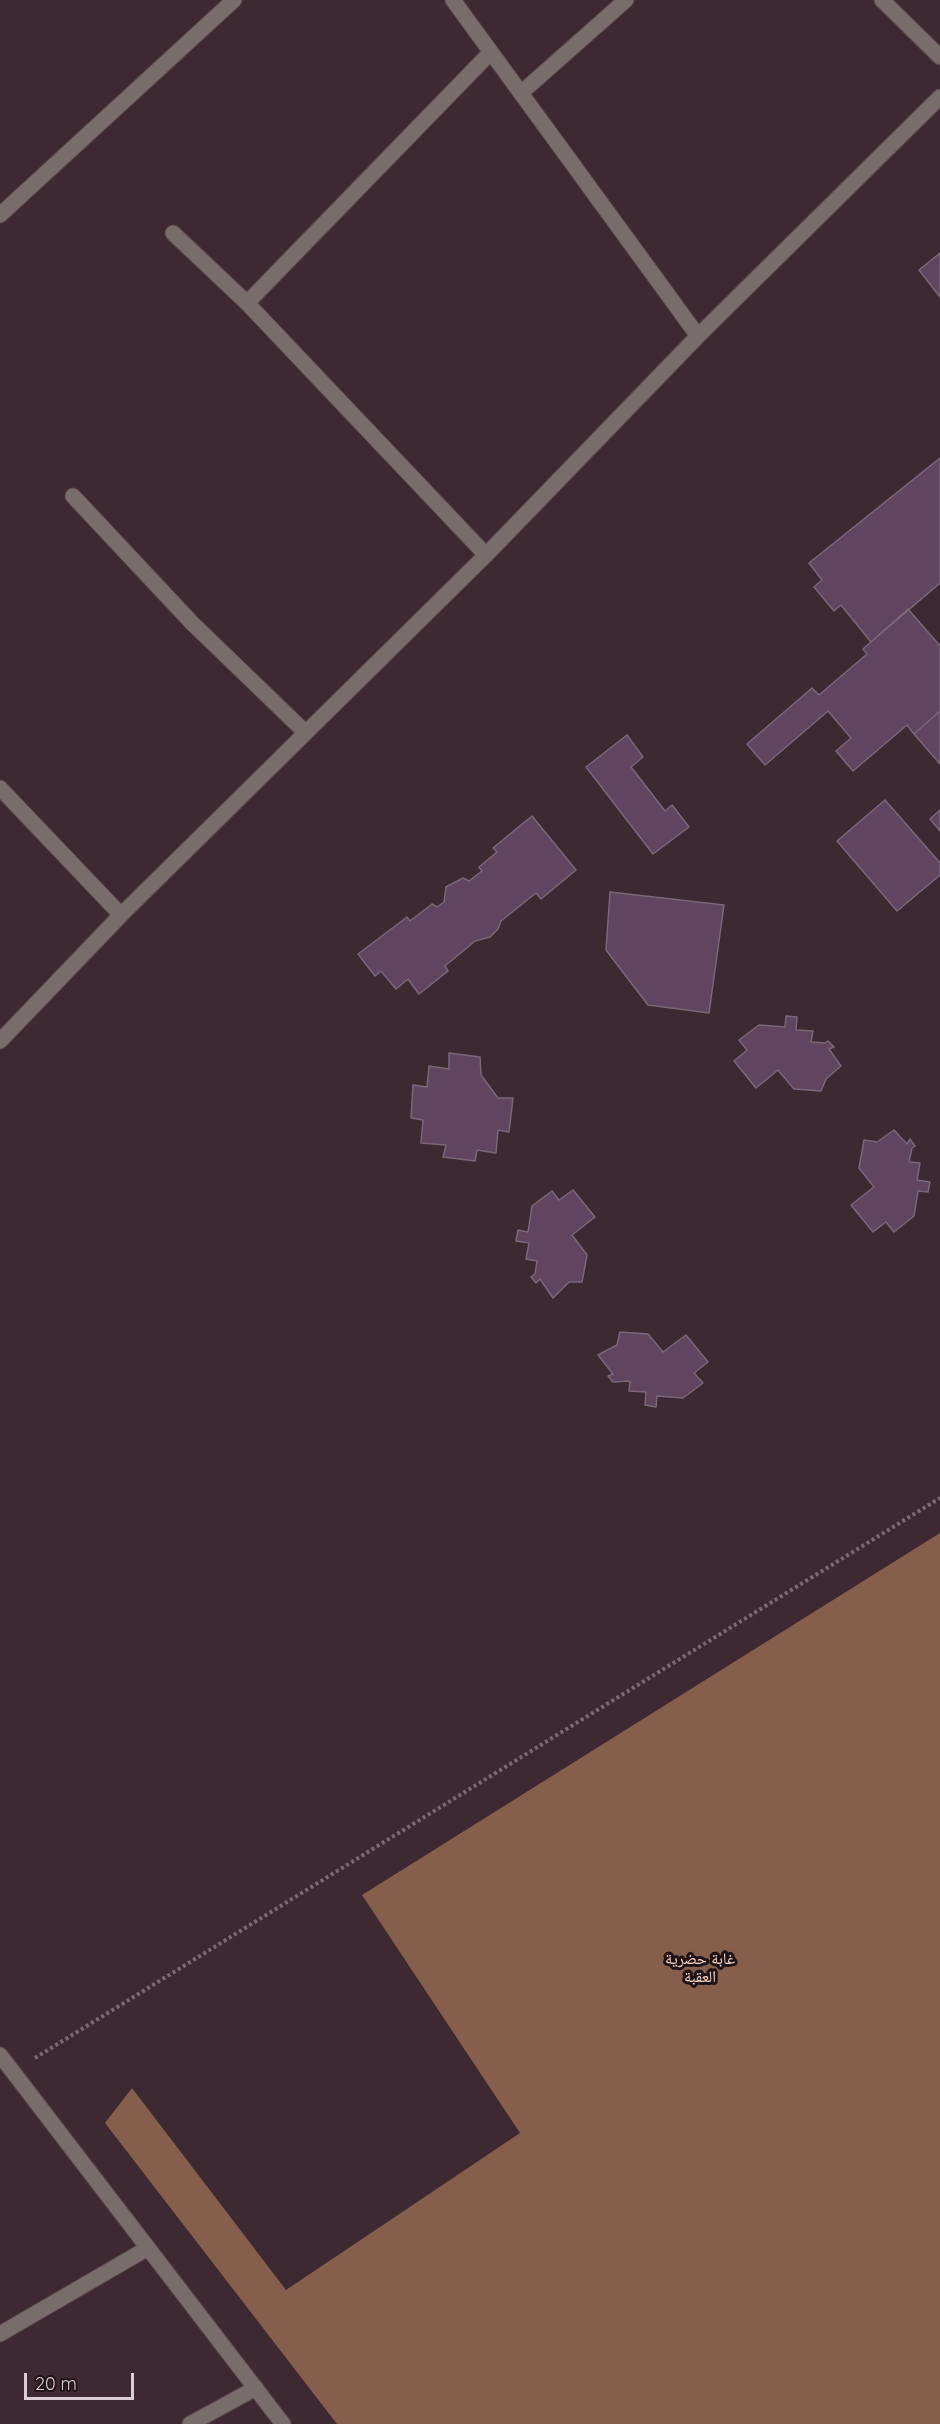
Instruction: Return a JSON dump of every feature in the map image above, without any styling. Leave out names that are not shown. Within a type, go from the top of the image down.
[{"type":"street","points":[[0,215],[234,0]]},
{"type":"street","points":[[453,0],[698,336]]},
{"type":"street","points":[[521,93],[626,0]]},
{"type":"street","points":[[882,0],[940,57]]},
{"type":"street","points":[[247,303],[491,52]]},
{"type":"street","points":[[0,1041],[121,915],[486,555],[698,336],[940,97]]},
{"type":"street","points":[[173,233],[247,303],[486,555]]},
{"type":"street","points":[[73,496],[192,623],[305,732]]},
{"type":"street","points":[[0,788],[121,915]]},
{"type":"street","points":[[0,2055],[283,2424]]},
{"type":"street","points":[[0,2334],[148,2248]]},
{"type":"street","points":[[190,2424],[256,2388]]},
{"type":"path","points":[[12,2072],[940,1498]]},
{"type":"green space","name":"غابة حضرية العقبة","points":[[940,1533],[940,2424],[337,2424],[105,2123],[132,2088],[286,2290],[520,2133],[362,1895]]},
{"type":"building","points":[[940,253],[940,297],[919,270]]},
{"type":"building","points":[[940,458],[940,583],[871,642],[841,605],[834,611],[814,587],[822,580],[809,563]]},
{"type":"building","points":[[908,609],[940,646],[940,711],[914,734],[907,725],[853,771],[836,751],[851,738],[828,711],[765,765],[747,744],[812,688],[819,695],[867,654],[863,649]]},
{"type":"building","points":[[940,711],[940,764],[914,734]]},
{"type":"building","points":[[627,735],[643,757],[631,767],[665,811],[672,805],[689,827],[653,854],[586,767]]},
{"type":"building","points":[[885,800],[940,863],[940,875],[897,911],[837,841]]},
{"type":"building","points":[[940,810],[940,831],[930,819]]},
{"type":"building","points":[[532,816],[576,870],[541,899],[536,893],[501,921],[498,929],[490,937],[475,941],[445,966],[448,971],[419,994],[408,979],[396,989],[381,971],[375,976],[358,954],[407,917],[410,921],[432,904],[437,907],[444,902],[446,887],[463,878],[469,881],[482,871],[479,867],[497,852],[493,848]]},
{"type":"building","points":[[610,892],[724,905],[709,1013],[648,1005],[606,950]]},
{"type":"building","points":[[786,1016],[797,1017],[796,1030],[813,1031],[811,1042],[825,1043],[828,1041],[834,1047],[829,1049],[841,1066],[826,1079],[821,1091],[794,1089],[778,1070],[756,1088],[734,1061],[747,1050],[739,1040],[759,1025],[785,1027]]},
{"type":"building","points":[[449,1053],[480,1057],[481,1075],[498,1098],[513,1098],[509,1132],[498,1130],[496,1153],[477,1150],[475,1161],[443,1157],[446,1145],[421,1143],[423,1120],[411,1118],[413,1085],[427,1087],[429,1066],[449,1069]]},
{"type":"building","points":[[894,1130],[907,1144],[910,1139],[915,1146],[912,1148],[909,1162],[920,1163],[917,1180],[930,1182],[928,1192],[918,1191],[914,1216],[894,1232],[886,1222],[873,1232],[851,1205],[874,1187],[859,1168],[864,1140],[877,1142]]},
{"type":"building","points":[[573,1190],[595,1217],[572,1235],[587,1255],[582,1282],[569,1282],[553,1298],[540,1279],[536,1283],[531,1277],[535,1274],[537,1261],[526,1259],[529,1243],[516,1241],[518,1230],[528,1232],[532,1206],[552,1191],[559,1200]]},
{"type":"building","points":[[620,1332],[648,1334],[663,1352],[686,1335],[708,1362],[694,1373],[703,1383],[683,1398],[657,1396],[656,1407],[645,1405],[646,1392],[629,1391],[630,1381],[613,1382],[608,1376],[613,1374],[598,1355],[617,1345]]}]
